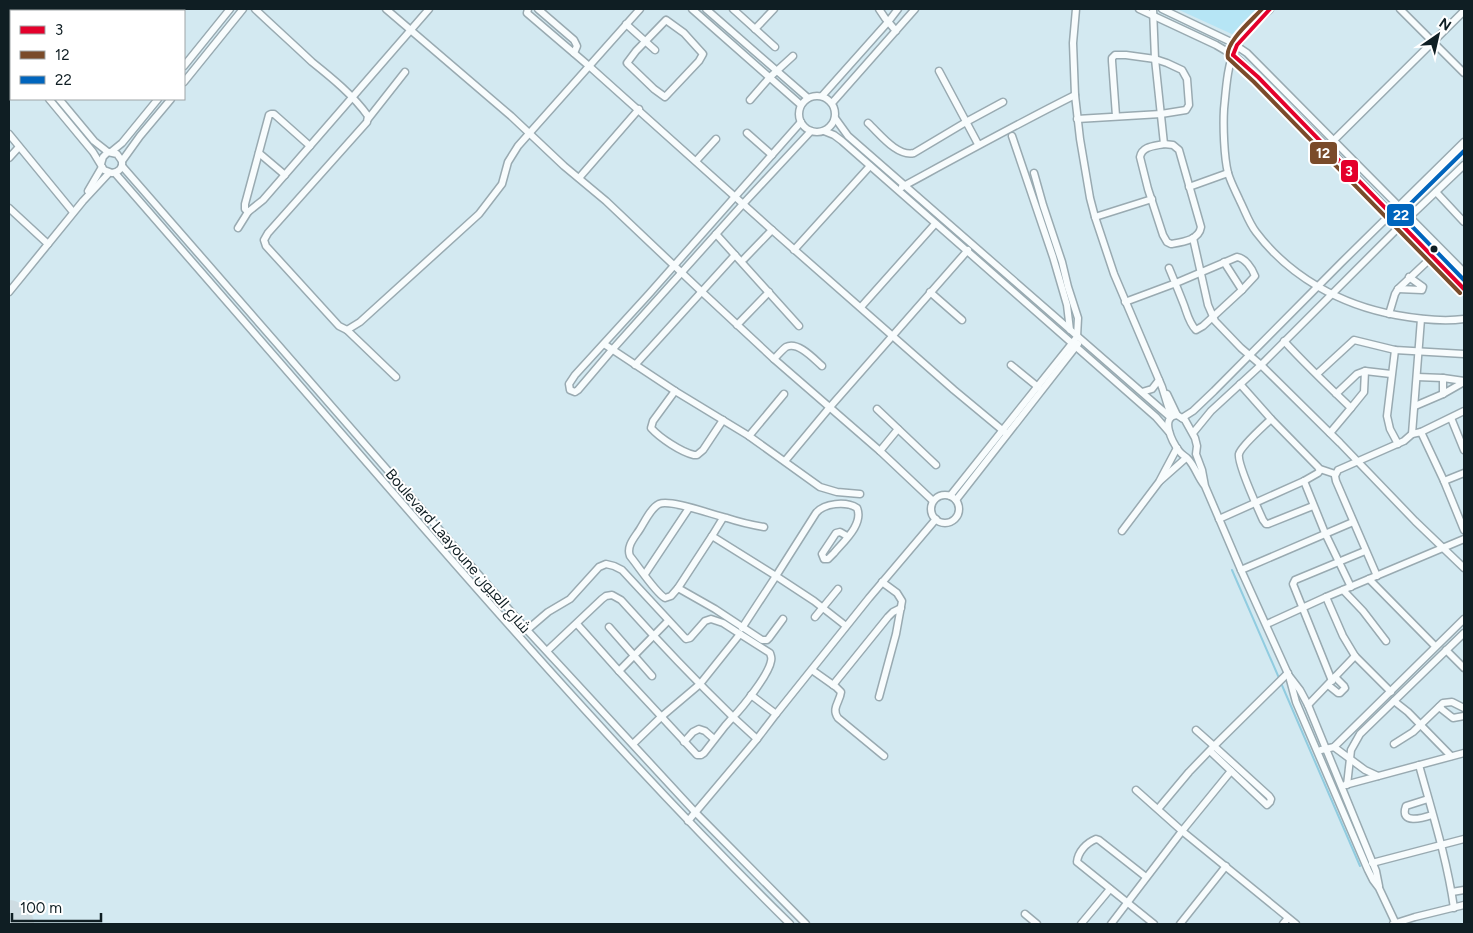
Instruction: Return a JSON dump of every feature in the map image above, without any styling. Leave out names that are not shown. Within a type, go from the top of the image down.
[{"type":"street","points":[[185,65],[230,9]]},
{"type":"street","points":[[185,81],[243,9]]},
{"type":"street","points":[[255,9],[352,98],[366,113],[368,119]]},
{"type":"street","points":[[386,9],[624,216],[681,274],[774,359],[880,451],[933,501]]},
{"type":"street","points":[[238,228],[248,212],[263,200],[429,9]]},
{"type":"street","points":[[538,9],[574,40],[577,46],[574,52]]},
{"type":"street","points":[[347,330],[360,322],[479,214],[502,184],[508,162],[518,146],[640,9]]},
{"type":"street","points":[[692,9],[801,106]]},
{"type":"street","points":[[706,9],[808,98]]},
{"type":"street","points":[[733,9],[775,47]]},
{"type":"street","points":[[755,29],[774,9]]},
{"type":"street","points":[[879,9],[896,30]]},
{"type":"street","points":[[822,96],[898,9]]},
{"type":"street","points":[[832,103],[915,9]]},
{"type":"street","points":[[1072,9],[1075,16]]},
{"type":"street","points":[[1076,9],[1073,43],[1077,119],[1094,217],[1125,302],[1175,417]]},
{"type":"street","points":[[1139,9],[1153,12],[1233,55],[1258,77],[1327,147],[1464,290]]},
{"type":"street","points":[[1162,9],[1238,45],[1464,272]]},
{"type":"street","points":[[1270,9],[1238,45],[1233,55],[1228,74],[1224,114],[1224,142],[1228,173],[1255,231],[1284,262],[1304,278],[1331,294],[1364,308],[1421,319],[1464,319]]},
{"type":"street","points":[[1400,9],[1464,73]]},
{"type":"street","points":[[526,10],[794,250],[1005,432]]},
{"type":"street","points":[[1153,12],[1155,60],[1164,144]]},
{"type":"street","points":[[1327,147],[1464,12]]},
{"type":"street","points":[[667,20],[684,33],[702,52],[699,61],[666,97],[654,89],[627,64],[645,41],[667,20]]},
{"type":"street","points":[[626,24],[656,50]]},
{"type":"street","points":[[1077,119],[1183,111],[1188,109],[1189,105],[1188,78],[1182,70],[1167,63],[1126,55],[1113,56],[1116,116]]},
{"type":"street","points":[[750,100],[770,77],[793,56]]},
{"type":"street","points":[[939,71],[978,144]]},
{"type":"street","points":[[396,377],[347,330],[338,326],[266,246],[264,240],[268,233],[363,127],[405,72]]},
{"type":"street","points":[[897,190],[978,144],[1019,125],[1075,95]]},
{"type":"street","points":[[822,96],[832,103],[836,113],[835,118],[829,128],[824,131],[811,131],[801,122],[799,111],[808,98],[822,96]]},
{"type":"street","points":[[50,100],[93,152],[102,166],[112,173]]},
{"type":"street","points":[[60,100],[94,141],[110,152],[117,154],[122,164]]},
{"type":"street","points":[[83,201],[102,166],[103,157],[122,143],[157,100]]},
{"type":"street","points":[[9,292],[83,201],[112,173],[120,170],[140,136],[170,100]]},
{"type":"street","points":[[868,123],[897,150],[904,154],[910,154],[931,144],[1003,102]]},
{"type":"street","points":[[579,178],[638,109]]},
{"type":"street","points":[[248,212],[245,210],[245,204],[271,114],[280,119],[310,146]]},
{"type":"street","points":[[835,118],[848,136],[1079,339],[1142,392],[1175,417],[1186,422],[1196,442],[1196,454],[1205,486],[1288,674],[1296,702],[1317,752],[1341,787],[1368,870],[1379,888],[1395,924],[1464,905]]},
{"type":"street","points":[[801,122],[571,380],[568,387],[572,392],[578,390],[742,204],[811,131]]},
{"type":"street","points":[[824,131],[838,138],[1156,417],[1171,435],[1205,486]]},
{"type":"street","points":[[748,133],[772,155]]},
{"type":"street","points":[[9,134],[73,212]]},
{"type":"street","points":[[1012,136],[1053,257],[1067,305],[1070,330]]},
{"type":"street","points":[[696,161],[716,139]]},
{"type":"street","points":[[1171,435],[1168,422],[1198,407],[1464,142]]},
{"type":"street","points":[[1164,144],[1173,145],[1179,150],[1189,187],[1201,227],[1199,233],[1193,238],[1171,244],[1167,242],[1163,235],[1140,154],[1148,148],[1164,144]]},
{"type":"street","points":[[9,158],[19,147]]},
{"type":"street","points":[[259,153],[285,174]]},
{"type":"street","name":"Boulevard Laayoune شارع العيون","points":[[122,164],[527,630],[696,813],[806,924]]},
{"type":"street","points":[[1193,433],[1211,412],[1261,365],[1408,217],[1464,165]]},
{"type":"street","points":[[794,250],[870,166]]},
{"type":"street","name":"Boulevard Laayoune شارع العيون","points":[[112,173],[498,614],[688,821],[790,924]]},
{"type":"street","points":[[1189,187],[1228,173]]},
{"type":"street","points":[[1005,432],[1038,387],[1079,339],[1078,318],[1034,174]]},
{"type":"street","points":[[1436,192],[1464,222]]},
{"type":"street","points":[[1094,217],[1152,199]]},
{"type":"street","points":[[9,208],[48,244]]},
{"type":"street","points":[[861,307],[935,224]]},
{"type":"street","points":[[744,259],[772,230]]},
{"type":"street","points":[[716,234],[800,326]]},
{"type":"street","points":[[1193,238],[1208,306],[1215,322],[1330,433],[1464,568]]},
{"type":"street","points":[[785,461],[972,245]]},
{"type":"street","points":[[635,365],[735,255]]},
{"type":"street","points":[[1389,314],[1398,289],[1432,257]]},
{"type":"street","points":[[1125,302],[1176,283],[1234,258],[1243,258],[1253,272],[1254,277],[1198,330],[1194,329],[1176,283],[1169,268]]},
{"type":"street","points":[[1224,262],[1242,290]]},
{"type":"street","points":[[1398,289],[1422,290],[1423,287],[1409,277]]},
{"type":"street","points":[[737,325],[768,292]]},
{"type":"street","points":[[930,292],[962,320]]},
{"type":"street","points":[[649,294],[656,301]]},
{"type":"street","points":[[1412,434],[1421,319]]},
{"type":"street","points":[[1317,374],[1354,340],[1395,350],[1464,354]]},
{"type":"street","points":[[1284,341],[1351,408]]},
{"type":"street","points":[[604,344],[674,391],[749,436],[820,487],[837,492],[860,494]]},
{"type":"street","points":[[953,498],[1074,345]]},
{"type":"street","points":[[774,359],[786,348],[795,347],[809,355],[822,366]]},
{"type":"street","points":[[1395,350],[1387,416],[1390,428],[1398,444]]},
{"type":"street","points":[[1011,365],[1038,387]]},
{"type":"street","points":[[1330,433],[1364,392],[1365,371]]},
{"type":"street","points":[[1336,394],[1359,372],[1391,374]]},
{"type":"street","points":[[1417,377],[1442,378],[1464,382]]},
{"type":"street","points":[[1442,378],[1443,394]]},
{"type":"street","points":[[1142,392],[1152,389],[1159,380]]},
{"type":"street","points":[[1414,406],[1443,394],[1464,382]]},
{"type":"street","points":[[1240,384],[1320,469],[1335,474]]},
{"type":"street","points":[[674,391],[650,426],[656,434],[682,451],[694,455],[700,453],[723,420]]},
{"type":"street","points":[[749,436],[784,394]]},
{"type":"street","points":[[877,409],[936,465]]},
{"type":"street","points":[[1335,474],[1341,468],[1398,444],[1412,434],[1422,432],[1464,412]]},
{"type":"street","points":[[1450,418],[1464,450]]},
{"type":"street","points":[[1271,419],[1245,445],[1239,454],[1255,502],[1266,524],[1313,506]]},
{"type":"street","points":[[880,451],[898,429]]},
{"type":"street","points":[[1422,432],[1464,530]]},
{"type":"street","points":[[1122,531],[1159,482],[1178,448]]},
{"type":"street","points":[[1159,482],[1187,458],[1194,457],[1196,454]]},
{"type":"street","points":[[1219,519],[1304,481],[1318,473],[1320,469]]},
{"type":"street","points":[[1335,474],[1336,481],[1377,576]]},
{"type":"street","points":[[1444,482],[1464,474]]},
{"type":"street","points":[[1304,481],[1313,506],[1351,587]]},
{"type":"street","points":[[940,496],[953,498],[958,506],[956,516],[946,522],[936,519],[931,511],[933,501],[940,496]]},
{"type":"street","points":[[724,518],[678,588],[670,596],[664,598],[630,556],[628,549],[653,509],[661,504],[672,504],[709,512],[724,518],[764,527]]},
{"type":"street","points":[[633,744],[700,684],[741,631],[816,513],[822,507],[851,504],[856,508],[859,519],[847,536]]},
{"type":"street","points":[[645,574],[689,508]]},
{"type":"street","points":[[1456,512],[1464,508]]},
{"type":"street","points":[[688,821],[757,739],[882,582],[936,519]]},
{"type":"street","points":[[1241,570],[1353,522]]},
{"type":"street","points":[[712,536],[776,576],[846,626]]},
{"type":"street","points":[[1266,624],[1464,539]]},
{"type":"street","points":[[1332,681],[1293,587],[1294,582],[1366,551]]},
{"type":"street","points":[[527,630],[548,612],[563,605],[599,568],[606,564],[622,570],[686,639],[690,638],[705,621],[710,619],[765,641],[773,635],[783,619]]},
{"type":"street","points":[[1369,579],[1435,646]]},
{"type":"street","points":[[879,697],[896,634],[902,598],[882,582]]},
{"type":"street","points":[[577,624],[619,672],[699,756],[704,753],[751,695],[770,667],[771,656],[715,609],[678,588]]},
{"type":"street","points":[[816,618],[838,589]]},
{"type":"street","points":[[1344,590],[1386,641]]},
{"type":"street","points":[[547,651],[602,599],[612,595],[621,600],[653,636],[757,739]]},
{"type":"street","points":[[1326,597],[1343,636],[1355,656],[1391,692]]},
{"type":"street","points":[[833,685],[888,617],[901,608]]},
{"type":"street","points":[[1317,752],[1325,748],[1334,747],[1464,619]]},
{"type":"street","points":[[619,672],[668,621]]},
{"type":"street","points":[[609,628],[652,676]]},
{"type":"street","points":[[1341,787],[1349,757],[1360,734],[1464,633]]},
{"type":"street","points":[[1446,650],[1464,668]]},
{"type":"street","points":[[1308,705],[1355,656]]},
{"type":"street","points":[[812,670],[841,692],[835,706],[835,715],[884,756]]},
{"type":"street","points":[[1288,674],[1297,685],[1308,705],[1376,871],[1379,888]]},
{"type":"street","points":[[1158,809],[1212,748],[1288,674]]},
{"type":"street","points":[[751,695],[776,714]]},
{"type":"street","points":[[1394,701],[1451,756]]},
{"type":"street","points":[[1394,744],[1407,736],[1443,703],[1455,702],[1464,708]]},
{"type":"street","points":[[1439,708],[1453,718],[1464,716]]},
{"type":"street","points":[[684,742],[699,728],[714,739]]},
{"type":"street","points":[[1196,730],[1231,770],[1267,804],[1270,802],[1269,796],[1212,748]]},
{"type":"street","points":[[1334,747],[1365,770],[1378,776]]},
{"type":"street","points":[[1341,787],[1464,753]]},
{"type":"street","points":[[1419,765],[1442,845],[1454,908]]},
{"type":"street","points":[[1110,924],[1231,770]]},
{"type":"street","points":[[1136,790],[1296,924]]},
{"type":"street","points":[[1428,799],[1405,807],[1406,814],[1410,819],[1415,820],[1432,815]]},
{"type":"street","points":[[1146,877],[1096,839],[1092,840],[1078,856],[1077,862],[1154,924]]},
{"type":"street","points":[[1372,863],[1464,839]]},
{"type":"street","points":[[1180,924],[1226,866]]},
{"type":"street","points":[[1081,924],[1110,889]]},
{"type":"street","points":[[1452,892],[1464,890]]},
{"type":"street","points":[[1025,914],[1037,924]]},
{"type":"street","points":[[1283,924],[1288,918]]},
{"type":"shaded area","points":[[1177,9],[1259,9],[1234,35]]},
{"type":"waterway","points":[[1232,570],[1279,678]]},
{"type":"waterway","points":[[1281,683],[1360,866]]},
{"type":"runway","points":[[9,920],[14,924]]},
{"type":"transit line","name":"12","points":[[1262,9],[1234,39],[1228,52],[1228,58],[1254,82],[1460,293]]},
{"type":"transit line","name":"3","points":[[1233,55],[1237,45],[1270,9]]},
{"type":"transit line","name":"3","points":[[1233,55],[1258,77],[1464,289]]},
{"type":"transit line","name":"22","points":[[1464,151],[1400,214],[1464,280]]}]
